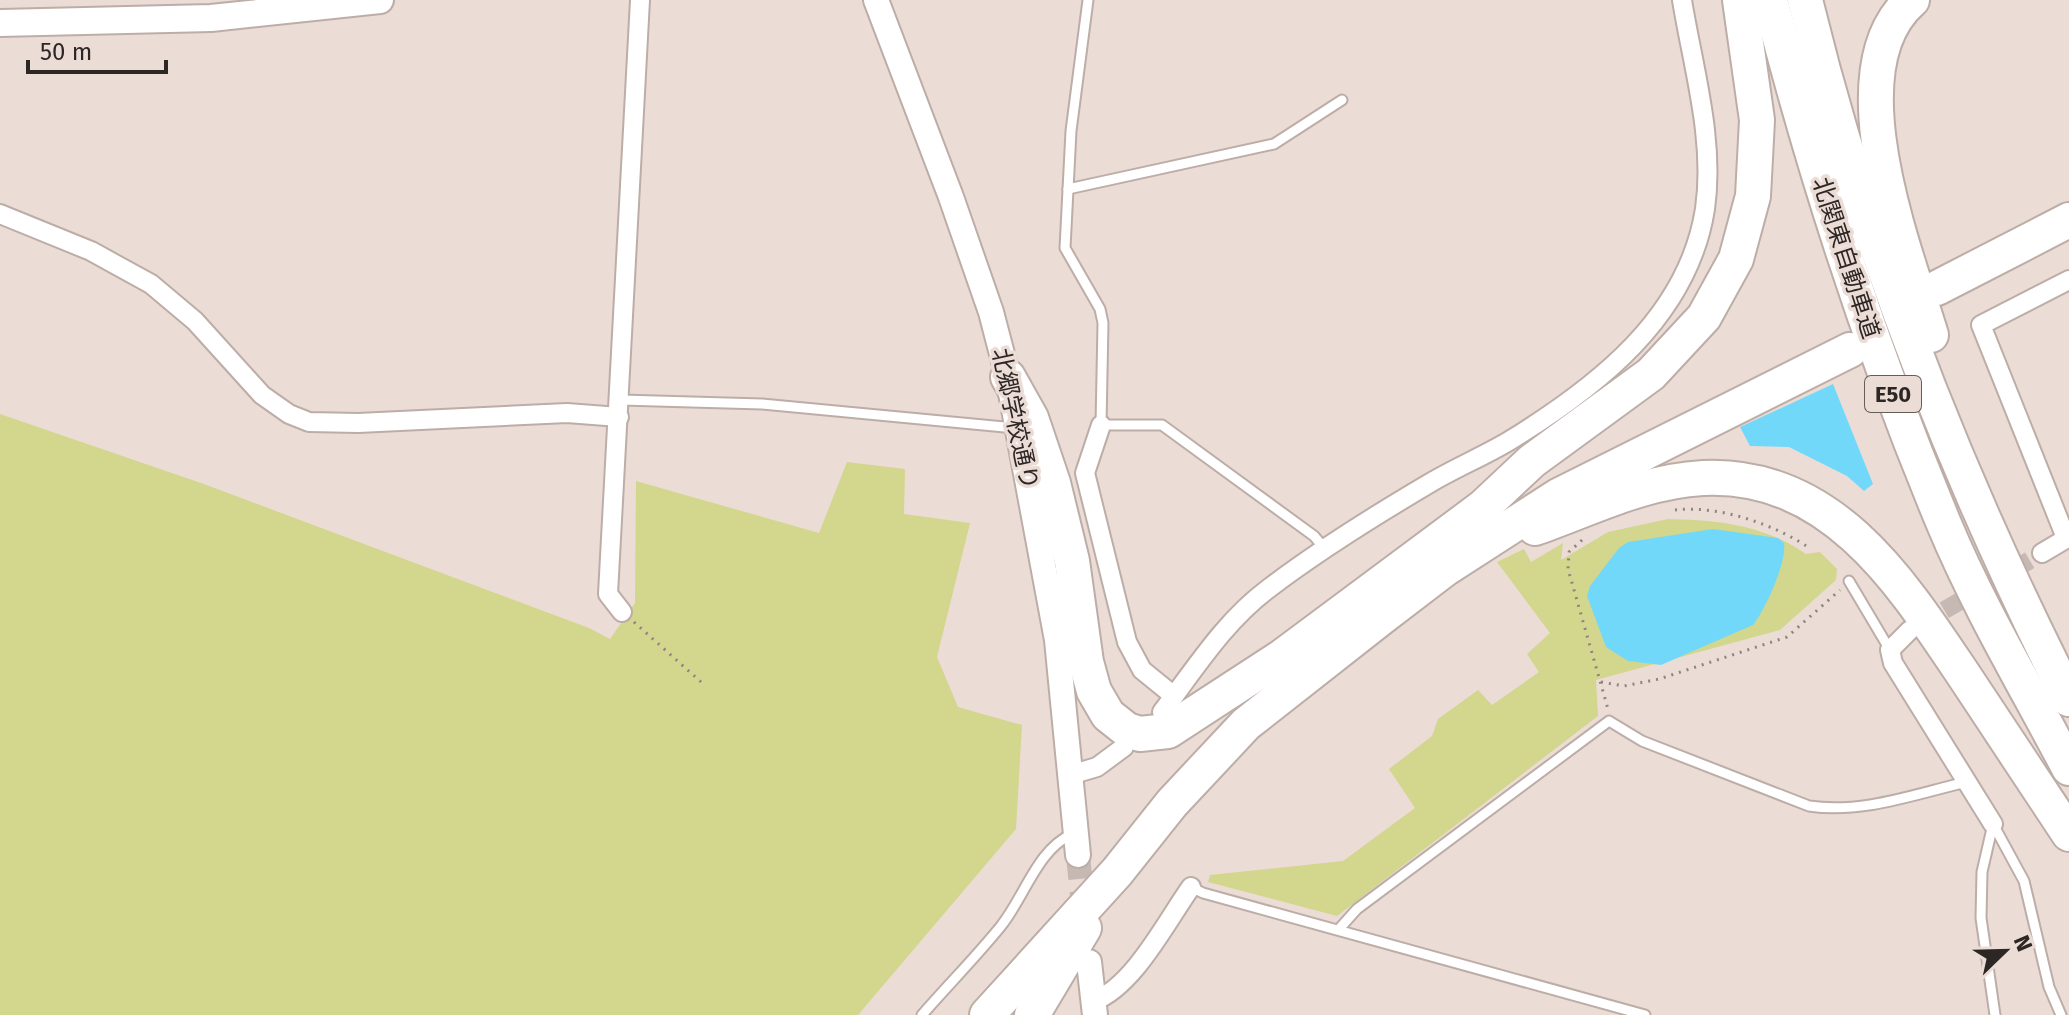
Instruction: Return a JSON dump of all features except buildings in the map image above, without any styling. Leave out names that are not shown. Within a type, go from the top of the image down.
[{"type":"highway","points":[[1008,377],[1031,418],[1053,483],[1072,561],[1086,662],[1094,691],[1108,715],[1140,734],[1168,731],[1283,656],[1483,507],[1532,461],[1651,374],[1704,317],[1736,259],[1748,225],[1757,164],[1754,85],[1740,0]]},
{"type":"highway","name":"北関東自動車道","points":[[1770,0],[1838,239],[1892,394],[1945,528],[2069,768]]},
{"type":"highway","name":"北関東自動車道","points":[[1805,0],[1865,214],[1933,404],[2029,619],[2069,699]]},
{"type":"highway","points":[[1912,0],[1890,29],[1881,52],[1875,93],[1877,129],[1898,224],[1933,339],[1995,507],[2029,619]]},
{"type":"highway","points":[[2069,220],[1940,296],[2069,241]]},
{"type":"highway","points":[[987,1015],[1117,872],[1172,803],[1246,724],[1381,618],[1477,548],[1558,496],[1848,342],[1552,480],[1483,507]]},
{"type":"highway","points":[[1477,548],[1638,489],[1680,480],[1733,479],[1767,485],[1799,498],[1861,540],[1900,581],[2069,834]]},
{"type":"highway","points":[[966,1015],[1232,708],[1283,656]]},
{"type":"highway","points":[[1032,1015],[1117,872]]},
{"type":"main road","points":[[0,23],[211,18],[380,0]]},
{"type":"street","points":[[622,612],[608,594],[640,0]]},
{"type":"street","name":"北郷学校通り","points":[[876,0],[951,197],[991,312],[1008,377],[1057,640],[1077,844]]},
{"type":"street","points":[[1162,712],[1224,630],[1249,604],[1325,549],[1431,483],[1508,442],[1569,400],[1638,343],[1674,296],[1695,253],[1708,181],[1707,148],[1682,0]]},
{"type":"street","points":[[0,214],[91,251],[151,284],[195,321],[262,395],[289,414],[309,422],[358,423],[620,409]]},
{"type":"street","points":[[2042,553],[2068,542],[1981,325],[2069,280]]},
{"type":"street","points":[[1101,425],[1085,473],[1127,642],[1142,670],[1174,696]]},
{"type":"street","points":[[1910,630],[1890,650],[1893,663],[1993,824]]},
{"type":"street","points":[[1070,775],[1097,767],[1124,747]]},
{"type":"street","points":[[1095,1008],[1124,982],[1191,887]]},
{"type":"street","points":[[1089,962],[1095,1008]]},
{"type":"lane","points":[[1088,0],[1068,189],[1065,248],[1100,309],[1103,323],[1101,425],[1162,425],[1314,536],[1325,549]]},
{"type":"lane","points":[[1068,189],[1274,144],[1342,100]]},
{"type":"lane","points":[[620,409],[762,404],[858,416],[1019,427]]},
{"type":"lane","points":[[1849,581],[1890,650]]},
{"type":"lane","points":[[1339,929],[1357,909],[1609,721],[1642,741],[1809,806],[1838,810],[1861,808],[1967,782]]},
{"type":"lane","points":[[1993,824],[1982,872],[1981,918],[1995,1015]]},
{"type":"lane","points":[[1993,824],[2024,881],[2049,987],[2061,1015]]},
{"type":"lane","points":[[922,1015],[1001,926],[1025,892],[1047,850],[1077,844]]},
{"type":"lane","points":[[1191,887],[1203,893],[1645,1015]]},
{"type":"path","points":[[1674,510],[1704,507],[1793,537],[1811,549]]},
{"type":"path","points":[[1589,536],[1569,552],[1568,569],[1601,682],[1609,721]]},
{"type":"path","points":[[1601,682],[1624,686],[1659,679],[1787,637],[1849,581]]},
{"type":"path","points":[[622,612],[701,682]]},
{"type":"green space","points":[[0,414],[201,483],[589,628],[610,639],[635,603],[636,481],[819,533],[847,462],[905,469],[904,514],[970,523],[937,657],[958,707],[1022,725],[1016,829],[858,1015],[0,1015]]},
{"type":"green space","points":[[1668,519],[1740,526],[1774,536],[1806,554],[1820,552],[1837,569],[1836,580],[1780,630],[1596,680],[1598,716],[1337,916],[1208,882],[1210,875],[1343,861],[1415,808],[1389,769],[1432,736],[1438,719],[1478,690],[1492,705],[1539,672],[1527,654],[1550,633],[1497,562],[1524,549],[1531,562],[1563,543],[1561,560],[1608,532]]},
{"type":"water","points":[[1833,384],[1873,484],[1864,491],[1847,476],[1789,447],[1750,446],[1740,427]]},
{"type":"water","points":[[1713,529],[1778,538],[1784,543],[1774,586],[1753,625],[1661,665],[1628,661],[1606,647],[1587,596],[1590,586],[1619,548],[1628,542]]},
{"type":"tunnel","points":[[1921,624],[2042,553]]},
{"type":"tunnel","points":[[1078,855],[1084,916]]}]
